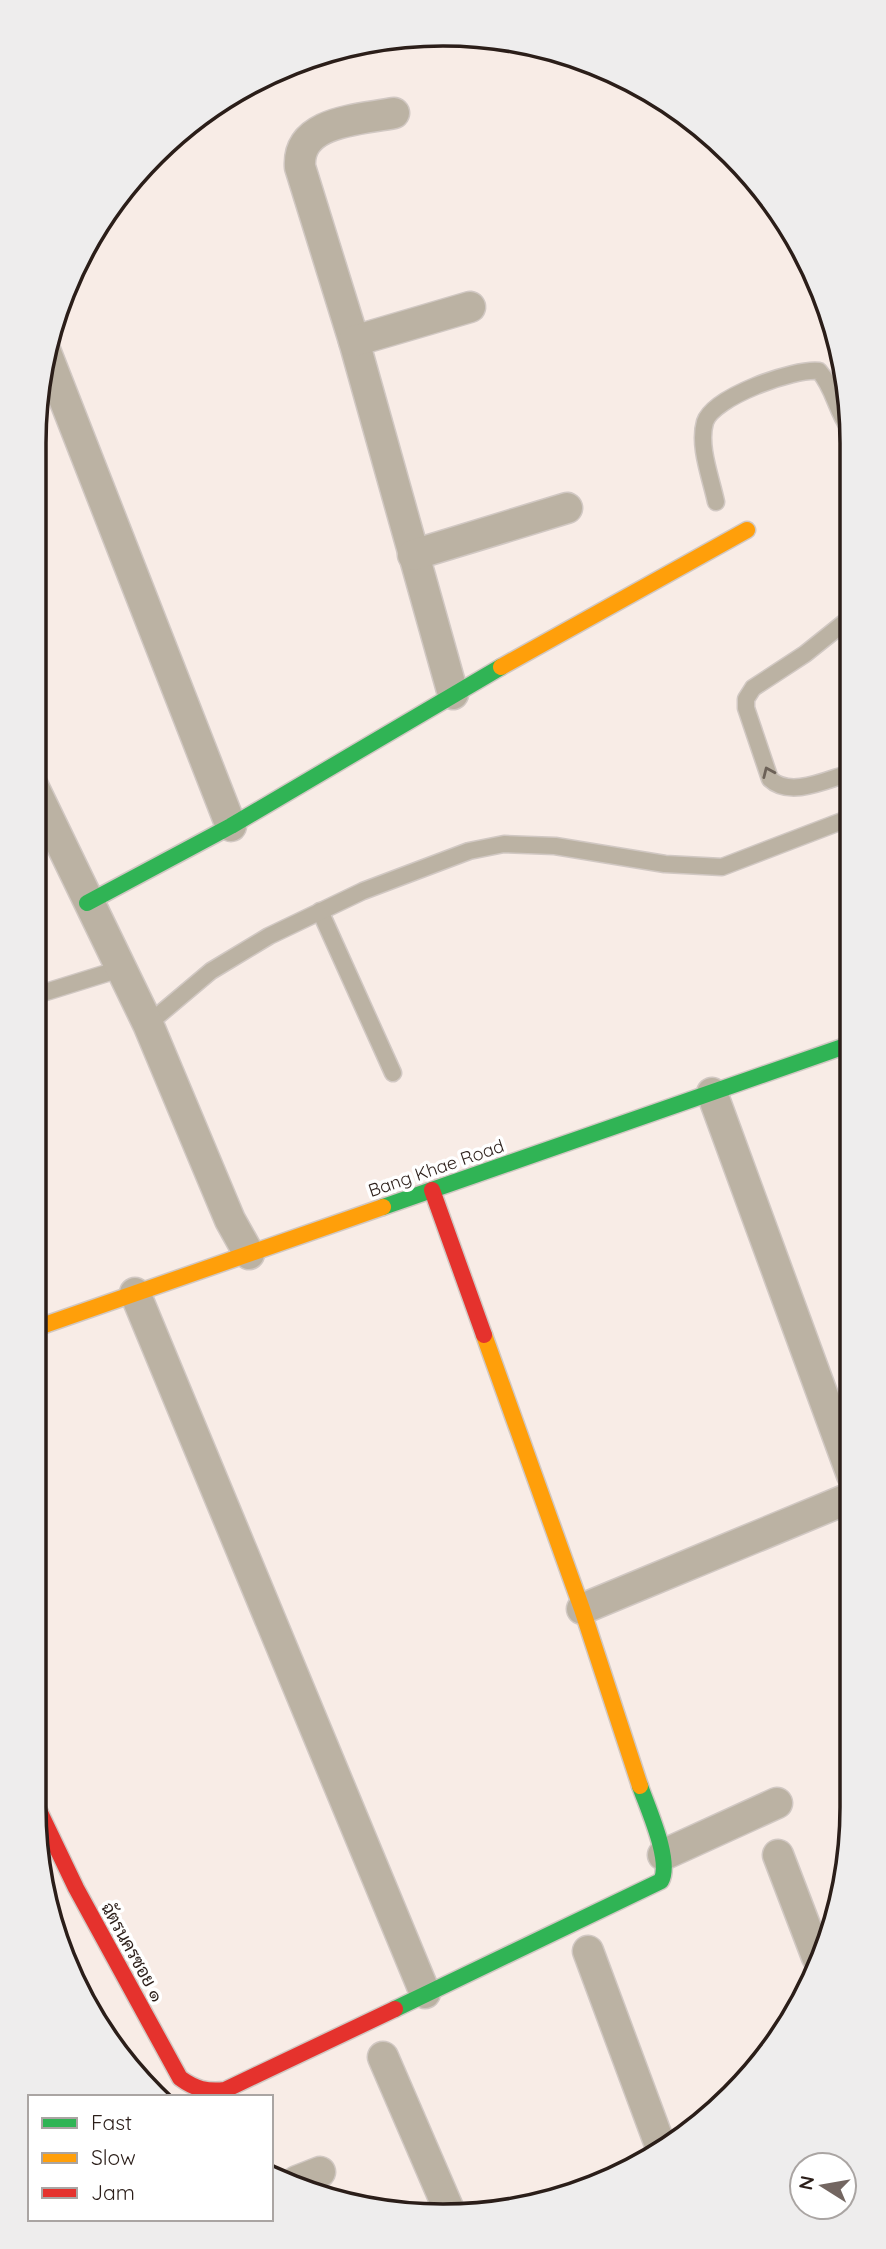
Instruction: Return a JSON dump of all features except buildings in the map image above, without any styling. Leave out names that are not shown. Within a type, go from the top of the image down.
[{"type":"street","points":[[394,113],[313,133],[302,145],[299,154],[303,180],[354,341],[453,694]]},
{"type":"street","points":[[354,341],[470,307]]},
{"type":"street","points":[[53,367],[231,826]]},
{"type":"street","points":[[413,555],[567,508]]},
{"type":"street","points":[[87,903],[231,826],[453,694],[747,530]]},
{"type":"street","points":[[46,814],[148,1024],[230,1220],[249,1254]]},
{"type":"street","name":"Bang Khae Road","points":[[46,1324],[840,1048]]},
{"type":"street","points":[[712,1093],[840,1442]]},
{"type":"street","points":[[135,1293],[425,1993],[662,1881],[666,1872],[663,1854],[582,1609],[432,1190]]},
{"type":"street","points":[[582,1609],[840,1502]]},
{"type":"street","points":[[663,1854],[777,1803]]},
{"type":"street","name":"ฉัตรนครซอย ๑","points":[[46,1825],[76,1888],[180,2078],[195,2091],[225,2090],[425,1993]]},
{"type":"street","points":[[778,1855],[814,1948]]},
{"type":"street","points":[[588,1951],[658,2140]]},
{"type":"street","points":[[383,2057],[446,2204]]},
{"type":"lane","points":[[716,502],[703,437],[705,419],[716,407],[782,375],[805,370],[819,371],[828,381],[840,416]]},
{"type":"lane","points":[[840,626],[805,654],[753,688],[746,699],[746,708],[769,779],[778,788],[793,788],[840,776]]},
{"type":"lane","points":[[148,1024],[211,971],[269,936],[320,911],[469,851],[504,844],[555,846],[665,864],[722,867],[840,822]]},
{"type":"lane","points":[[320,911],[393,1073]]},
{"type":"lane","points":[[46,992],[120,969]]},
{"type":"traffic: fast","points":[[87,903],[231,826],[501,667]]},
{"type":"traffic: fast","points":[[383,1207],[840,1048]]},
{"type":"traffic: fast","points":[[395,2009],[661,1881],[664,1872],[661,1848],[640,1786]]},
{"type":"traffic: slow","points":[[501,667],[747,530]]},
{"type":"traffic: slow","points":[[46,1324],[383,1207]]},
{"type":"traffic: slow","points":[[484,1335],[582,1609],[640,1786]]},
{"type":"traffic: jam","points":[[432,1190],[484,1335]]},
{"type":"traffic: jam","points":[[46,1825],[76,1888],[180,2078],[186,2082],[201,2089],[225,2090],[395,2009]]}]
